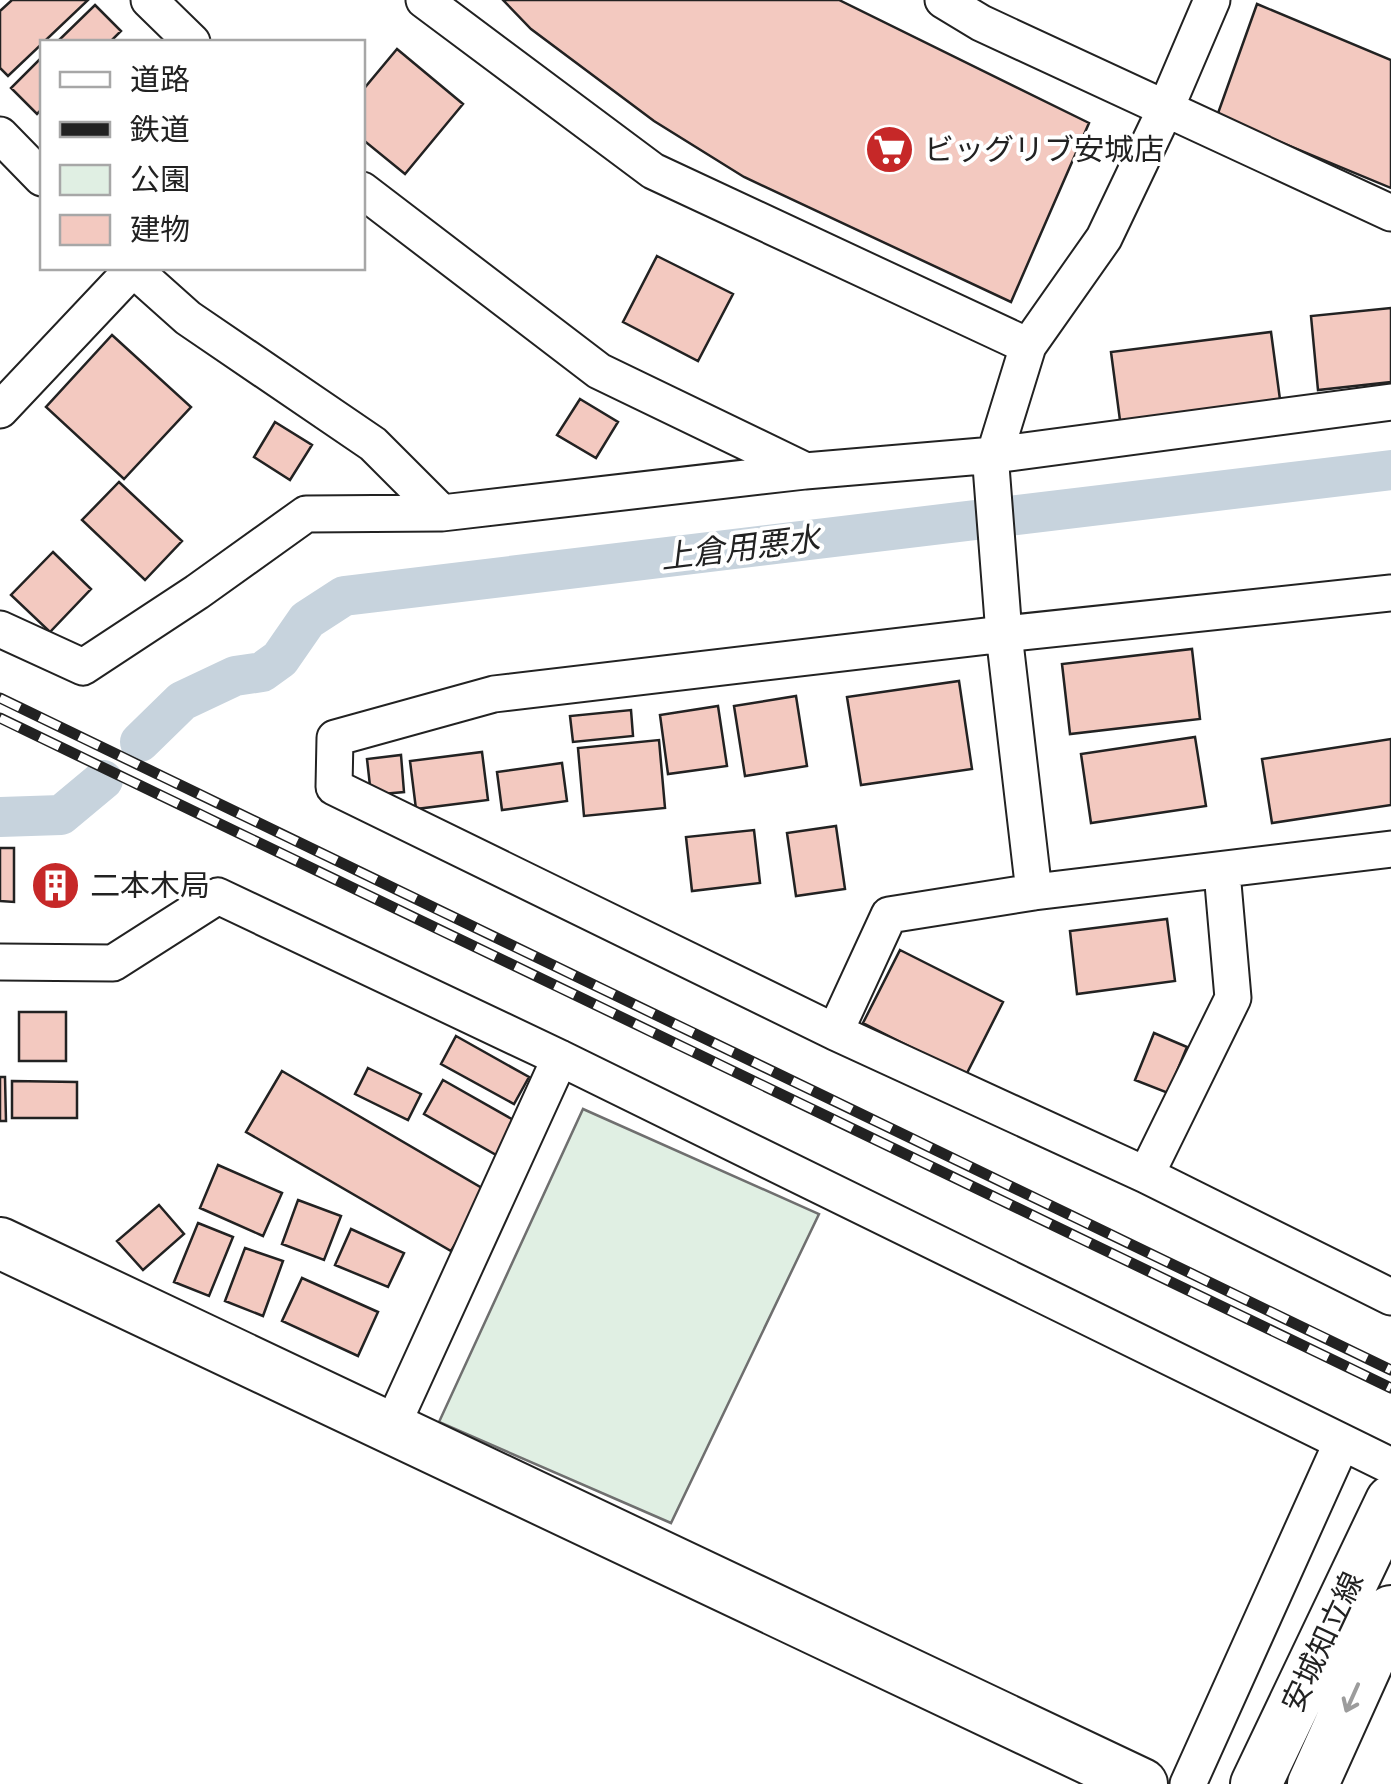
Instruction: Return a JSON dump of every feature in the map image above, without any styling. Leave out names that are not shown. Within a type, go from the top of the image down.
[{"type":"street","points":[[148,0],[190,40]]},
{"type":"street","points":[[424,0],[652,171],[1028,346]]},
{"type":"street","points":[[943,0],[981,23],[1391,213]]},
{"type":"street","points":[[1034,892],[1004,634],[992,460],[1028,346],[1104,238],[1166,110],[1212,0]]},
{"type":"street","points":[[0,135],[40,176]]},
{"type":"street","points":[[365,192],[600,371],[805,470]]},
{"type":"street","points":[[0,410],[130,270]]},
{"type":"street","points":[[134,270],[188,318],[372,444],[442,513]]},
{"type":"street","points":[[0,629],[83,667],[306,514],[442,513],[805,470],[992,460],[1391,402]]},
{"type":"street","points":[[1391,593],[494,694],[335,738],[334,787],[835,1032],[1146,1174],[1391,1297]]},
{"type":"street","points":[[835,1032],[888,915],[1034,892],[1391,849]]},
{"type":"street","points":[[1146,1174],[1233,998],[1222,872]]},
{"type":"street","points":[[0,962],[113,963],[218,896],[560,1058],[1391,1466]]},
{"type":"street","points":[[392,1428],[560,1058]]},
{"type":"street","points":[[0,1242],[1142,1784]]},
{"type":"street","points":[[1188,1784],[1342,1442]]},
{"type":"street","name":"安城知立線","points":[[1256,1784],[1390,1501]]},
{"type":"street","name":"安城知立線","points":[[1314,1784],[1391,1611]]},
{"type":"green space","points":[[583,1109],[819,1214],[671,1523],[439,1422]]},
{"type":"building","points":[[12,0],[88,0],[46,40],[40,40],[40,46],[8,76],[0,68],[0,11]]},
{"type":"building","name":"ビッグリブ安城店","points":[[503,0],[839,0],[1089,123],[1011,302],[744,177],[654,121],[531,29]]},
{"type":"building","points":[[1257,4],[1391,60],[1391,188],[1217,116]]},
{"type":"building","points":[[95,5],[121,31],[112,40],[59,40]]},
{"type":"building","points":[[397,49],[463,104],[405,174],[365,141],[365,87]]},
{"type":"building","points":[[40,59],[37,114],[11,88]]},
{"type":"building","points":[[657,256],[733,294],[698,361],[623,322]]},
{"type":"building","points":[[1391,308],[1391,382],[1318,390],[1311,316]]},
{"type":"building","points":[[1271,332],[1281,407],[1121,428],[1111,352]]},
{"type":"building","points":[[112,335],[191,407],[124,479],[46,407]]},
{"type":"building","points":[[580,399],[618,422],[596,458],[557,435]]},
{"type":"building","points":[[275,422],[312,445],[290,480],[254,457]]},
{"type":"building","points":[[119,482],[182,541],[145,580],[82,520]]},
{"type":"building","points":[[53,552],[91,589],[50,632],[11,595]]},
{"type":"building","points":[[1192,649],[1200,719],[1070,734],[1062,664]]},
{"type":"building","points":[[959,681],[972,769],[861,785],[847,697]]},
{"type":"building","points":[[796,696],[807,766],[745,776],[734,706]]},
{"type":"building","points":[[718,706],[727,766],[668,774],[660,715]]},
{"type":"building","points":[[631,710],[633,736],[573,742],[570,716]]},
{"type":"building","points":[[1195,737],[1206,806],[1091,823],[1081,754]]},
{"type":"building","points":[[1391,739],[1391,805],[1272,823],[1262,759]]},
{"type":"building","points":[[659,740],[665,808],[584,816],[578,748]]},
{"type":"building","points":[[482,752],[488,800],[416,809],[410,761]]},
{"type":"building","points":[[401,755],[404,792],[371,795],[367,759]]},
{"type":"building","points":[[562,763],[567,801],[502,810],[497,772]]},
{"type":"building","points":[[836,826],[845,889],[796,896],[787,833]]},
{"type":"building","points":[[754,830],[760,883],[692,891],[686,837]]},
{"type":"building","points":[[0,848],[14,848],[14,902],[0,901]]},
{"type":"building","name":"二本木局","points":[[36,875],[75,875],[75,898],[36,897]]},
{"type":"building","points":[[1167,919],[1175,981],[1077,994],[1070,931]]},
{"type":"building","points":[[900,950],[1003,1002],[966,1075],[863,1023]]},
{"type":"building","points":[[19,1012],[66,1012],[66,1061],[19,1061]]},
{"type":"building","points":[[1154,1033],[1187,1047],[1168,1093],[1135,1080]]},
{"type":"building","points":[[456,1036],[529,1077],[514,1104],[441,1064]]},
{"type":"building","points":[[368,1068],[421,1094],[408,1120],[355,1094]]},
{"type":"building","points":[[282,1071],[487,1191],[451,1251],[246,1132]]},
{"type":"building","points":[[0,1077],[5,1077],[6,1121],[0,1121]]},
{"type":"building","points":[[443,1080],[517,1122],[498,1156],[424,1114]]},
{"type":"building","points":[[12,1081],[77,1082],[77,1118],[12,1118]]},
{"type":"building","points":[[218,1165],[282,1193],[263,1236],[200,1208]]},
{"type":"building","points":[[298,1200],[341,1216],[324,1260],[282,1244]]},
{"type":"building","points":[[159,1205],[184,1234],[143,1270],[117,1241]]},
{"type":"building","points":[[198,1223],[233,1237],[209,1296],[174,1282]]},
{"type":"building","points":[[351,1229],[404,1253],[388,1287],[335,1265]]},
{"type":"building","points":[[245,1248],[283,1261],[263,1316],[225,1301]]},
{"type":"building","points":[[302,1278],[378,1312],[358,1356],[282,1321]]},
{"type":"waterway","name":"上倉用悪水","points":[[140,742],[182,701],[235,676],[262,672],[280,659],[307,620],[344,596],[1391,470]]},
{"type":"waterway","name":"上倉用悪水","points":[[0,817],[61,815],[103,780]]},
{"type":"railway","points":[[0,698],[1391,1370]]},
{"type":"railway","points":[[0,718],[1391,1388]]},
{"type":"place","name":"ビッグリブ安城店","points":[[889,150]]},
{"type":"place","name":"二本木局","points":[[55,886]]}]
